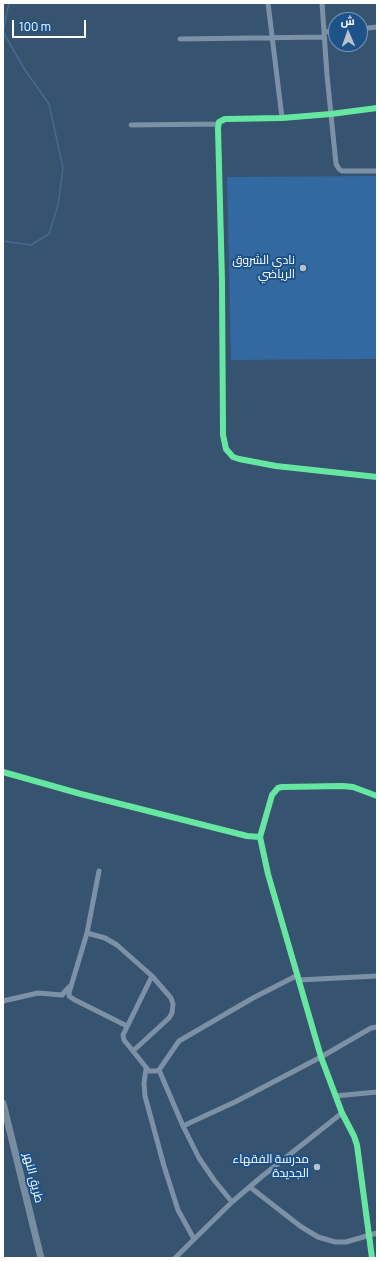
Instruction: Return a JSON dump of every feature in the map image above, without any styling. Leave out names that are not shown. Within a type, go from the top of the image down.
[{"type":"main road","name":"طريق النهر","points":[[4,1107],[41,1258]]},
{"type":"street","points":[[268,3],[282,118]]},
{"type":"street","points":[[322,3],[335,160],[337,166],[342,171],[377,171]]},
{"type":"street","points":[[180,39],[273,37],[328,33]]},
{"type":"street","points":[[131,125],[218,124],[219,122],[225,120],[282,118],[377,108]]},
{"type":"street","points":[[218,124],[222,281],[223,435],[226,449],[233,457],[239,460],[276,466],[377,477]]},
{"type":"street","points":[[3,772],[81,794],[247,836],[260,837]]},
{"type":"street","points":[[372,1258],[358,1149],[354,1136],[335,1096],[321,1057],[268,874],[260,837],[270,800],[278,788],[343,786],[353,787],[377,796]]},
{"type":"street","points":[[99,871],[87,933],[68,993],[71,998],[127,1026]]},
{"type":"street","points":[[87,933],[105,938],[117,945],[152,976],[171,998],[173,1008],[169,1018],[133,1051]]},
{"type":"street","points":[[152,976],[123,1035],[124,1040],[146,1069],[152,1072],[158,1070],[176,1044],[180,1041],[253,998],[298,978],[377,976]]},
{"type":"street","points":[[3,1001],[38,992],[62,995],[70,986]]},
{"type":"street","points":[[183,1126],[237,1102],[321,1057],[371,1028],[377,1027]]},
{"type":"street","points":[[146,1069],[144,1083],[145,1096],[162,1159],[178,1210],[194,1239]]},
{"type":"street","points":[[158,1070],[183,1126],[200,1158],[214,1180],[232,1202]]},
{"type":"street","points":[[335,1096],[377,1092]]},
{"type":"street","points":[[175,1258],[232,1202],[342,1113]]},
{"type":"street","points":[[250,1187],[300,1226],[318,1237],[335,1242],[346,1242],[377,1233]]},
{"type":"shaded area","name":"نادي الشروق الرياضي","points":[[377,176],[377,359],[231,360],[227,177]]},
{"type":"waterway","points":[[3,31],[9,3]]},
{"type":"waterway","points":[[3,32],[25,70],[49,104],[63,168],[58,205],[49,234],[31,245],[3,241]]},
{"type":"cycle path","points":[[377,108],[282,118],[225,119],[219,122],[218,128],[222,281],[223,435],[226,449],[233,457],[276,466],[377,477]]},
{"type":"cycle path","points":[[3,772],[81,794],[247,836],[260,837],[272,795],[278,788],[343,786],[353,787],[377,796]]},
{"type":"cycle path","points":[[260,837],[268,874],[321,1057],[342,1113],[357,1145],[372,1258]]},
{"type":"place","name":"نادي الشروق الرياضي","points":[[303,268]]},
{"type":"place","name":"مدرسة الفقهاء الجديدة","points":[[317,1167]]}]
